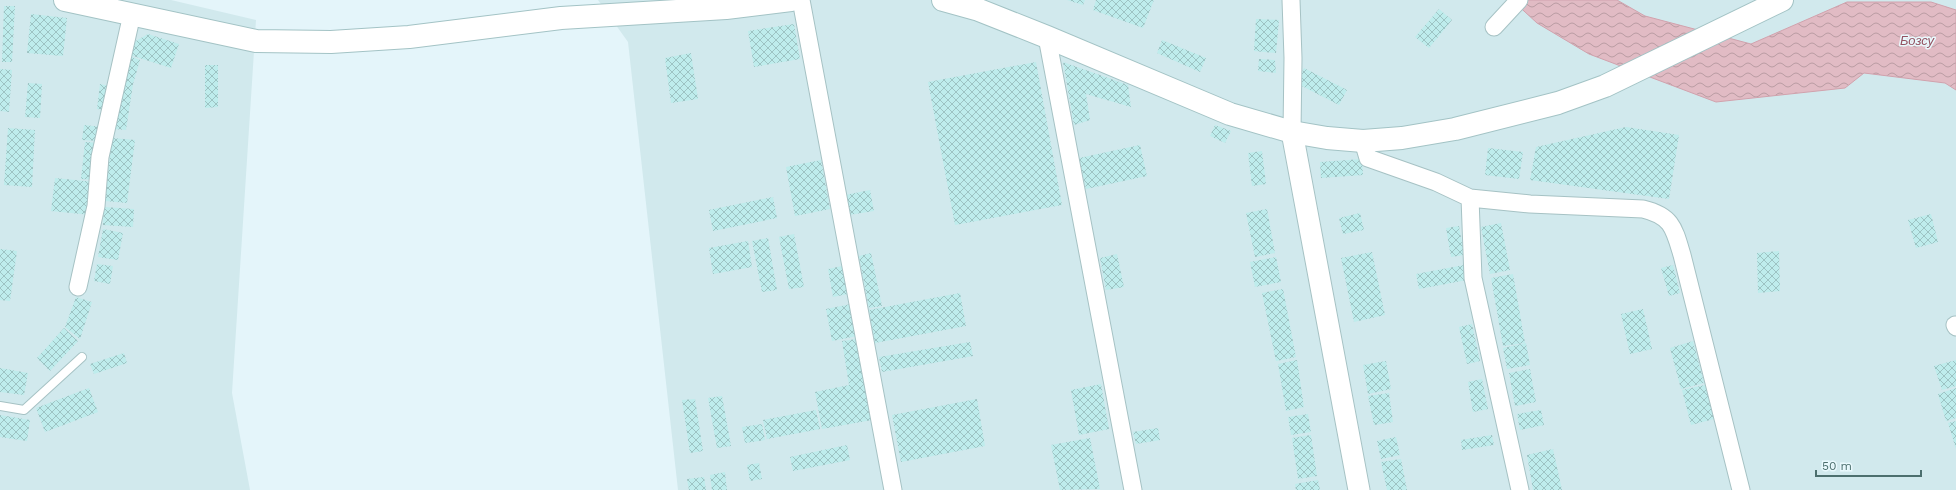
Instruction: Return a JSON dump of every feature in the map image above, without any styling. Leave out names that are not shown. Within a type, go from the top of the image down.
[{"type":"main road","points":[[65,0],[256,41],[331,42],[409,37],[561,18],[791,0]]},
{"type":"main road","points":[[943,0],[981,5],[1046,37],[1230,114],[1292,132],[1327,138],[1363,141],[1402,138],[1463,127],[1558,103],[1606,86],[1782,0]]},
{"type":"street","points":[[801,0],[893,490]]},
{"type":"street","points":[[1291,0],[1293,58],[1292,132],[1359,490]]},
{"type":"street","points":[[1494,27],[1519,0]]},
{"type":"street","points":[[78,287],[96,206],[100,157],[132,14]]},
{"type":"street","points":[[1046,37],[1133,490]]},
{"type":"street","points":[[1363,141],[1368,158],[1436,182],[1470,198],[1530,204],[1643,208],[1658,213],[1668,220],[1674,230],[1682,255],[1741,490]]},
{"type":"street","points":[[1470,198],[1473,278],[1520,490]]},
{"type":"lane","points":[[0,406],[24,410],[82,357]]},
{"type":"shaded area","points":[[0,0],[171,0],[256,20],[232,393],[250,490],[0,490]]},
{"type":"shaded area","points":[[598,0],[1956,0],[1956,490],[678,490],[628,42]]},
{"type":"water","name":"Бозсу","points":[[1512,0],[1617,0],[1645,16],[1751,44],[1847,2],[1931,2],[1956,10],[1956,90],[1945,83],[1864,73],[1845,88],[1716,102],[1589,54],[1537,23]]},
{"type":"building","points":[[1067,0],[1085,0],[1083,5]]},
{"type":"building","points":[[1096,0],[1154,0],[1143,28],[1093,10]]},
{"type":"building","points":[[4,6],[15,6],[12,62],[2,62]]},
{"type":"building","points":[[1439,9],[1452,20],[1429,48],[1415,37]]},
{"type":"building","points":[[31,14],[67,18],[63,56],[27,53]]},
{"type":"building","points":[[1256,19],[1279,20],[1276,53],[1254,51]]},
{"type":"building","points":[[794,24],[800,59],[754,67],[748,31]]},
{"type":"building","points":[[148,34],[179,44],[171,68],[130,55],[134,42]]},
{"type":"building","points":[[1162,40],[1206,58],[1200,72],[1157,53]]},
{"type":"building","points":[[691,53],[698,99],[671,103],[665,58]]},
{"type":"building","points":[[130,56],[140,60],[133,84],[126,130],[114,129]]},
{"type":"building","points":[[1259,59],[1275,60],[1276,73],[1258,71]]},
{"type":"building","points":[[1036,62],[1062,205],[955,225],[928,82]]},
{"type":"building","points":[[1063,62],[1128,85],[1131,107],[1086,94],[1090,120],[1074,125]]},
{"type":"building","points":[[205,65],[218,65],[218,107],[205,108]]},
{"type":"building","points":[[1304,68],[1347,90],[1339,105],[1296,83]]},
{"type":"building","points":[[0,69],[12,70],[9,112],[0,111]]},
{"type":"building","points":[[28,83],[42,84],[40,118],[25,117]]},
{"type":"building","points":[[100,84],[109,86],[106,110],[97,109]]},
{"type":"building","points":[[84,125],[103,127],[101,141],[82,140]]},
{"type":"building","points":[[1215,125],[1231,131],[1225,143],[1210,136]]},
{"type":"building","points":[[1626,127],[1679,135],[1669,199],[1530,180],[1536,147]]},
{"type":"building","points":[[8,128],[35,130],[32,187],[4,185]]},
{"type":"building","points":[[112,138],[135,140],[127,203],[105,201]]},
{"type":"building","points":[[85,142],[100,143],[95,180],[81,179]]},
{"type":"building","points":[[1140,145],[1147,176],[1086,189],[1079,158]]},
{"type":"building","points":[[1488,148],[1523,152],[1519,179],[1485,175]]},
{"type":"building","points":[[1262,151],[1266,184],[1252,186],[1248,153]]},
{"type":"building","points":[[1362,159],[1363,175],[1321,178],[1320,162]]},
{"type":"building","points":[[821,160],[830,209],[795,216],[786,167]]},
{"type":"building","points":[[55,178],[95,182],[91,215],[51,211]]},
{"type":"building","points":[[870,190],[874,211],[849,215],[845,195]]},
{"type":"building","points":[[773,197],[777,218],[713,231],[709,210]]},
{"type":"building","points":[[104,207],[134,209],[133,227],[103,225]]},
{"type":"building","points":[[1267,209],[1275,253],[1255,257],[1246,213]]},
{"type":"building","points":[[1360,213],[1364,230],[1343,234],[1339,218]]},
{"type":"building","points":[[1931,214],[1938,242],[1916,248],[1908,220]]},
{"type":"building","points":[[1501,223],[1510,270],[1490,274],[1481,227]]},
{"type":"building","points":[[1459,226],[1464,255],[1451,257],[1446,228]]},
{"type":"building","points":[[103,229],[123,233],[118,260],[98,257]]},
{"type":"building","points":[[794,234],[804,287],[789,289],[779,237]]},
{"type":"building","points":[[768,238],[777,290],[762,292],[752,241]]},
{"type":"building","points":[[748,241],[752,267],[713,274],[709,248]]},
{"type":"building","points":[[0,249],[17,251],[10,301],[0,300]]},
{"type":"building","points":[[1779,251],[1780,291],[1758,293],[1757,253]]},
{"type":"building","points":[[1372,252],[1385,315],[1354,322],[1341,258]]},
{"type":"building","points":[[871,253],[882,306],[869,308],[859,256]]},
{"type":"building","points":[[1117,254],[1124,287],[1106,290],[1100,258]]},
{"type":"building","points":[[1276,257],[1281,282],[1255,287],[1250,262]]},
{"type":"building","points":[[97,264],[113,266],[110,284],[94,281]]},
{"type":"building","points":[[1464,265],[1467,280],[1419,289],[1416,274]]},
{"type":"building","points":[[1673,265],[1680,293],[1669,296],[1661,268]]},
{"type":"building","points":[[842,266],[848,294],[833,297],[828,269]]},
{"type":"building","points":[[1513,274],[1525,343],[1503,346],[1491,278]]},
{"type":"building","points":[[1283,289],[1296,357],[1276,361],[1262,293]]},
{"type":"building","points":[[960,293],[966,326],[875,343],[869,310]]},
{"type":"building","points":[[76,297],[92,302],[80,339],[65,327]]},
{"type":"building","points":[[851,304],[857,336],[832,341],[826,309]]},
{"type":"building","points":[[1643,309],[1652,349],[1630,354],[1621,314]]},
{"type":"building","points":[[1472,324],[1480,361],[1467,364],[1459,327]]},
{"type":"building","points":[[64,328],[78,341],[50,371],[37,358]]},
{"type":"building","points":[[857,339],[872,420],[822,429],[815,392],[849,385],[842,341]]},
{"type":"building","points":[[1693,341],[1704,383],[1681,389],[1670,348]]},
{"type":"building","points":[[970,342],[973,356],[882,372],[879,357]]},
{"type":"building","points":[[1526,343],[1530,365],[1507,369],[1503,348]]},
{"type":"building","points":[[124,353],[127,363],[94,374],[90,364]]},
{"type":"building","points":[[1297,360],[1304,407],[1286,411],[1278,364]]},
{"type":"building","points":[[1956,360],[1956,386],[1942,390],[1934,366]]},
{"type":"building","points":[[1386,361],[1391,389],[1368,394],[1363,365]]},
{"type":"building","points":[[0,368],[28,373],[24,395],[0,392]]},
{"type":"building","points":[[1530,369],[1536,402],[1515,406],[1509,373]]},
{"type":"building","points":[[1482,379],[1488,409],[1473,412],[1468,382]]},
{"type":"building","points":[[1101,384],[1109,429],[1079,435],[1071,390]]},
{"type":"building","points":[[1705,385],[1714,419],[1691,425],[1682,390]]},
{"type":"building","points":[[89,388],[98,412],[45,432],[36,408]]},
{"type":"building","points":[[1956,388],[1956,418],[1946,421],[1938,394]]},
{"type":"building","points":[[1389,393],[1393,422],[1374,425],[1368,396]]},
{"type":"building","points":[[722,396],[731,446],[717,448],[708,398]]},
{"type":"building","points":[[695,399],[703,451],[690,453],[682,400]]},
{"type":"building","points":[[977,399],[985,446],[901,462],[892,415]]},
{"type":"building","points":[[816,410],[820,429],[767,439],[763,420]]},
{"type":"building","points":[[1541,410],[1544,425],[1520,430],[1517,414]]},
{"type":"building","points":[[1308,414],[1311,432],[1291,435],[1288,417]]},
{"type":"building","points":[[0,415],[30,420],[27,441],[0,437]]},
{"type":"building","points":[[1956,421],[1956,449],[1948,423]]},
{"type":"building","points":[[762,424],[765,440],[745,443],[742,427]]},
{"type":"building","points":[[1158,428],[1160,440],[1136,444],[1133,432]]},
{"type":"building","points":[[1311,435],[1317,476],[1298,479],[1292,438]]},
{"type":"building","points":[[1492,435],[1494,445],[1462,450],[1461,440]]},
{"type":"building","points":[[1396,437],[1400,455],[1381,459],[1377,441]]},
{"type":"building","points":[[1090,438],[1100,489],[1060,490],[1051,445]]},
{"type":"building","points":[[847,445],[850,460],[793,471],[790,457]]},
{"type":"building","points":[[1553,449],[1562,490],[1533,490],[1527,455]]},
{"type":"building","points":[[1401,459],[1407,490],[1387,490],[1381,462]]},
{"type":"building","points":[[759,463],[762,479],[750,481],[747,465]]},
{"type":"building","points":[[725,472],[727,490],[712,490],[710,475]]},
{"type":"building","points":[[704,477],[706,490],[689,490],[687,479]]},
{"type":"building","points":[[1318,480],[1320,490],[1296,490],[1295,484]]}]
